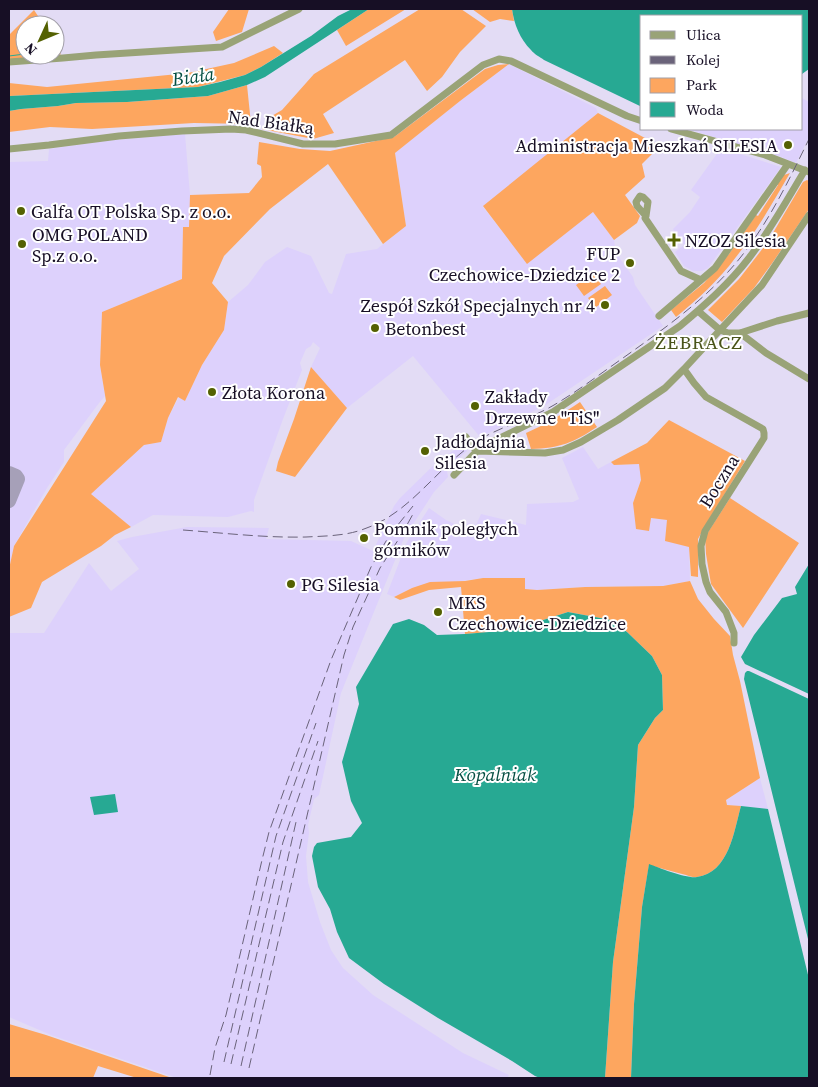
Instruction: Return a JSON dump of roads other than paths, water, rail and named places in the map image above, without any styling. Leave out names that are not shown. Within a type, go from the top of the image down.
[{"type":"street","points":[[9,62],[96,54],[222,47],[298,9]]},
{"type":"street","name":"Nad Białką","points":[[9,149],[50,146],[127,136],[231,129],[246,130],[303,144],[335,144],[391,135],[483,65],[498,60],[511,61],[627,116],[640,119]]},
{"type":"street","points":[[454,475],[477,451],[554,412],[680,326],[698,311],[724,287],[749,258],[807,171],[765,155],[675,130]]},
{"type":"street","points":[[659,316],[714,268],[788,164]]},
{"type":"street","points":[[466,437],[477,451],[545,453],[563,450],[581,442],[618,420],[665,388],[684,369],[762,285],[809,215]]},
{"type":"street","points":[[646,216],[645,218],[681,271],[701,280]]},
{"type":"street","points":[[698,311],[720,330],[728,333],[740,333],[809,313]]},
{"type":"street","points":[[740,333],[766,353],[809,379]]},
{"type":"street","name":"Boczna","points":[[684,369],[706,397],[763,430],[764,434],[763,439],[705,531],[701,546],[706,582],[710,592],[726,612],[734,633],[734,643]]},
{"type":"water","points":[[352,9],[369,9],[265,77],[247,85],[208,96],[127,102],[76,103],[9,111],[10,96],[198,87],[245,75],[261,67],[311,36],[338,16]]},
{"type":"water","points":[[512,9],[809,9],[809,69],[803,73],[803,15],[640,15],[640,106],[535,54],[527,46],[514,20]]},
{"type":"water","points":[[809,564],[809,694],[745,664],[741,657],[754,635],[782,598],[797,594],[795,587]]},
{"type":"water","name":"Kopalniak","points":[[568,612],[611,620],[627,632],[652,656],[662,675],[663,710],[655,718],[638,745],[634,807],[613,962],[605,1078],[540,1078],[535,1076],[384,984],[349,958],[337,932],[330,909],[318,887],[312,856],[317,843],[351,837],[362,823],[351,801],[342,762],[359,704],[356,687],[393,624],[409,619],[424,625],[437,635],[465,634],[512,630]]},
{"type":"water","points":[[747,671],[809,699],[809,939],[744,679]]},
{"type":"water","points":[[115,794],[118,812],[94,815],[90,797]]},
{"type":"water","points":[[741,806],[768,809],[809,979],[809,1078],[631,1078],[634,1004],[642,907],[649,864],[687,876],[697,877],[708,874],[716,868],[728,849]]},
{"type":"waterway","points":[[9,56],[15,55]]},
{"type":"railway","points":[[183,530],[260,536],[306,537],[350,533],[381,522],[410,501],[448,464],[476,442],[563,400],[700,300],[740,258],[760,230],[778,200],[809,139]]},
{"type":"railway","points":[[210,1075],[215,1048],[226,1015],[269,832],[331,660],[371,567],[389,536],[413,506]]},
{"type":"railway","points":[[249,1068],[344,655],[353,627],[380,568],[413,514]]},
{"type":"railway","points":[[224,1062],[276,836],[316,723]]},
{"type":"railway","points":[[231,1064],[283,842],[318,741]]},
{"type":"railway","points":[[241,1066],[296,822]]},
{"type":"place","name":"Administracja Mieszkań SILESIA","points":[[788,145]]},
{"type":"place","name":"Galfa OT Polska Sp. z o.o.","points":[[21,211]]},
{"type":"place","name":"NZOZ Silesia","points":[[674,240]]},
{"type":"place","name":"OMG POLAND Sp.z o.o.","points":[[22,244]]},
{"type":"place","name":"FUP Czechowice-Dziedzice 2","points":[[630,263]]},
{"type":"place","name":"Zespół Szkół Specjalnych nr 4","points":[[605,305]]},
{"type":"place","name":"Betonbest","points":[[375,328]]},
{"type":"place","name":"Złota Korona","points":[[212,392]]},
{"type":"place","name":"Zakłady Drzewne \"TiS\"","points":[[475,406]]},
{"type":"place","name":"Jadłodajnia Silesia","points":[[425,451]]},
{"type":"place","name":"Pomnik poległych górników","points":[[364,538]]},
{"type":"place","name":"PG Silesia","points":[[291,584]]},
{"type":"place","name":"MKS Czechowice-Dziedzice","points":[[438,612]]},
{"type":"district","name":"ŻEBRACZ","points":[[699,342]]},
{"type":"water label","name":"Biała","points":[[193,76]]}]
